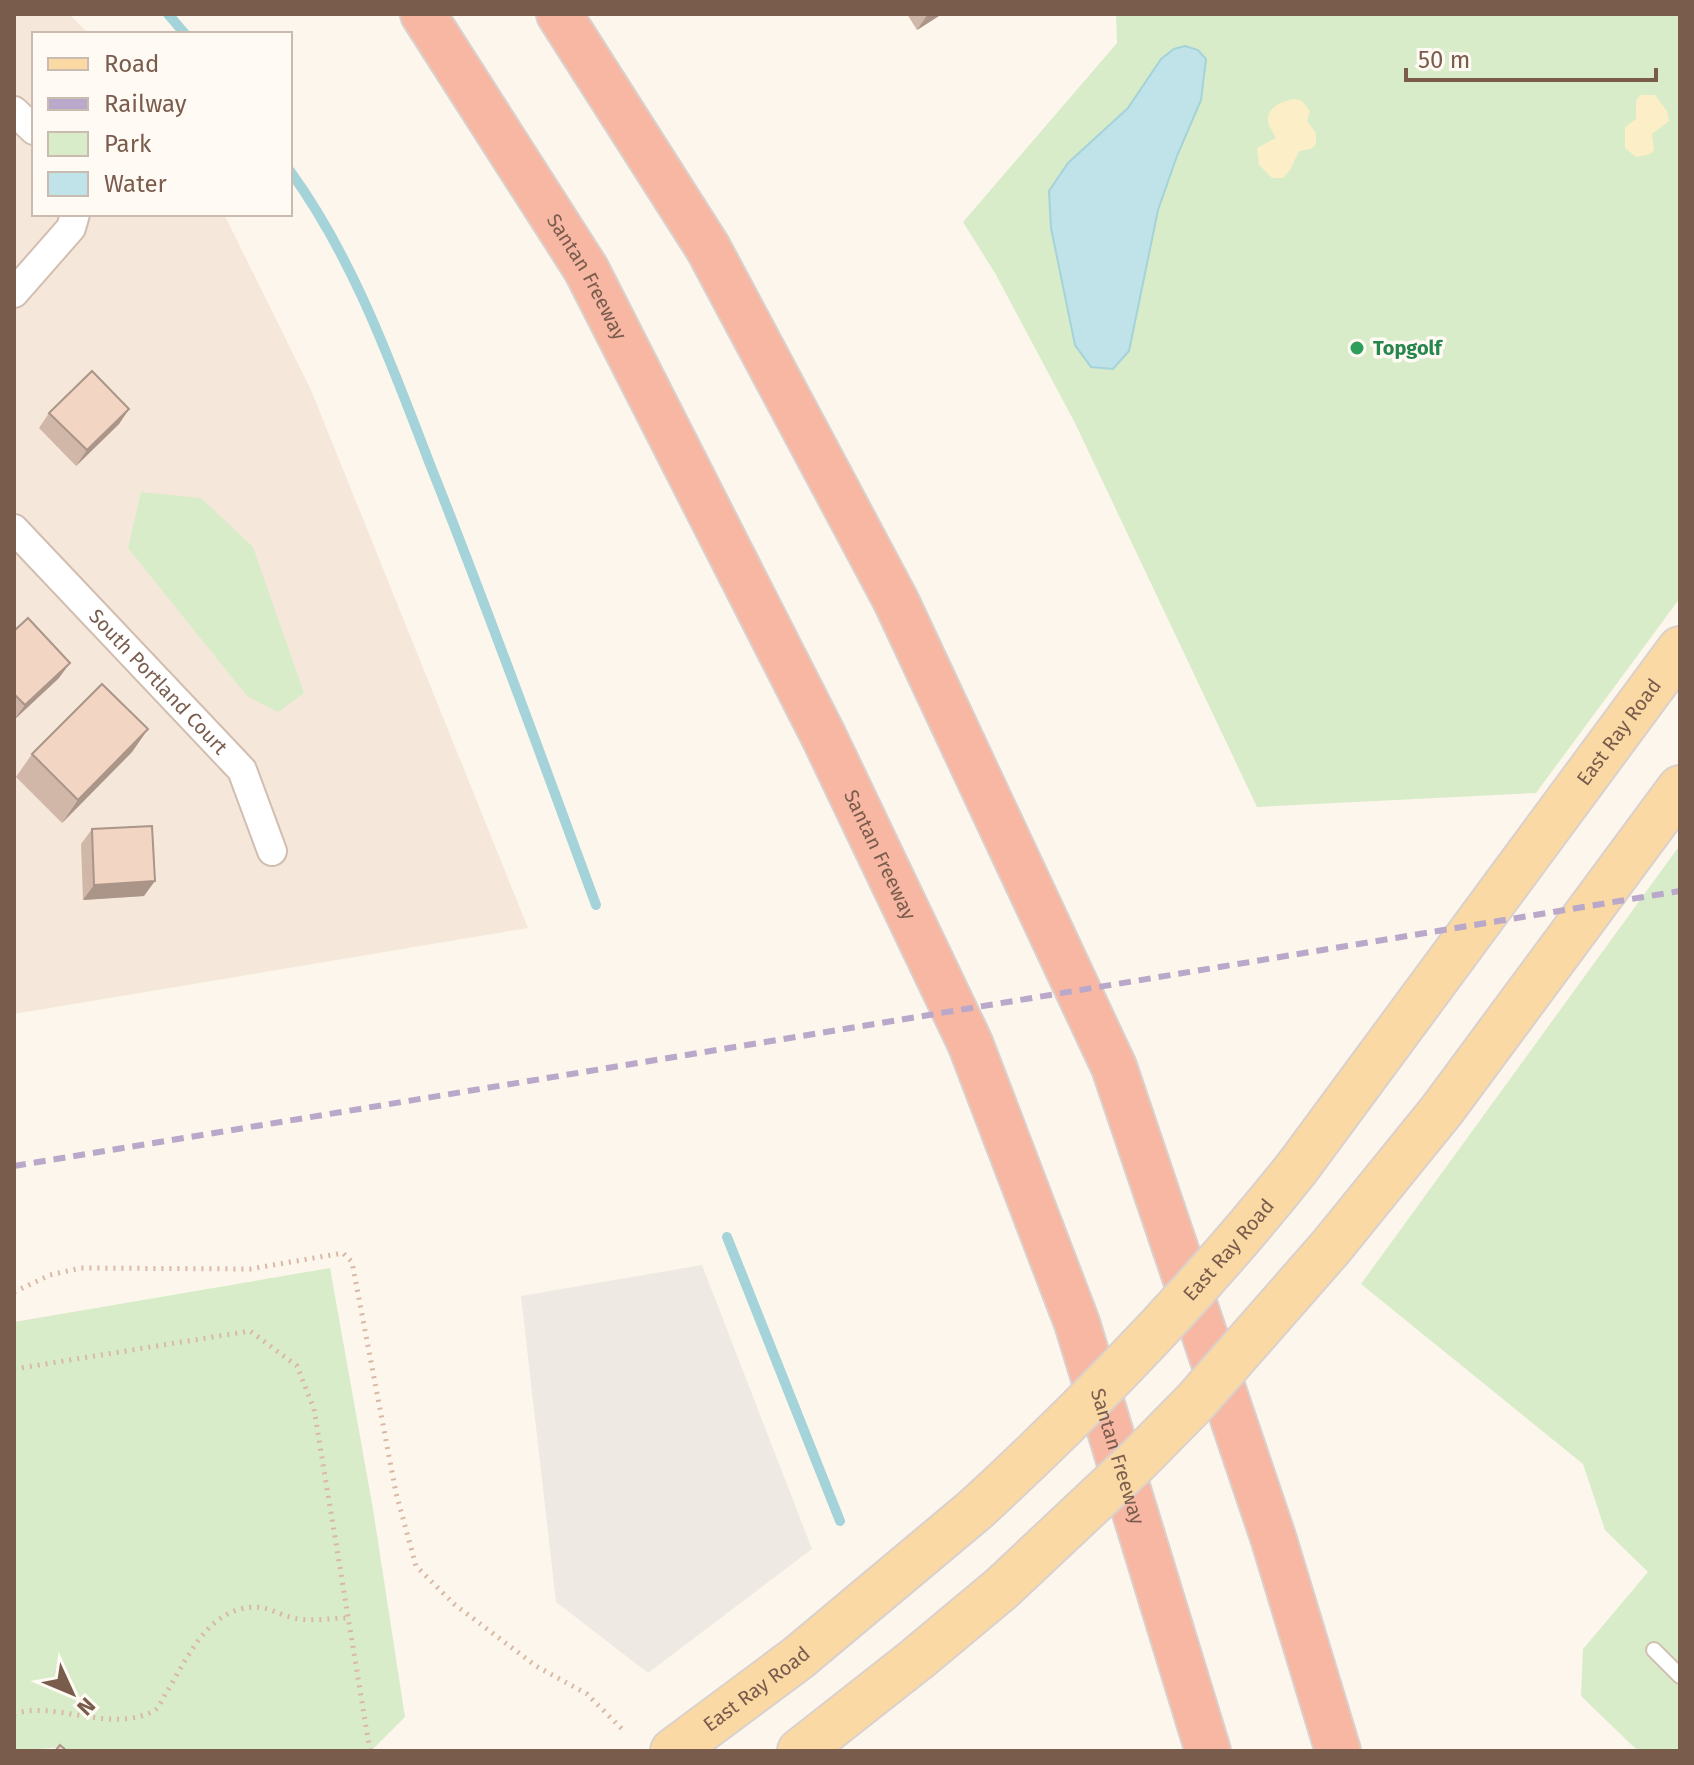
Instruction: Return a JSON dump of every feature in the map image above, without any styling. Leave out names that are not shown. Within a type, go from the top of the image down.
[{"type":"highway","name":"Santan Freeway","points":[[423,14],[586,269],[824,737],[970,1043],[1077,1323],[1208,1751]]},
{"type":"highway","points":[[559,14],[708,248],[896,601],[1114,1067],[1268,1522],[1338,1751]]},
{"type":"main road","name":"East Ray Road","points":[[673,1751],[798,1658],[976,1509],[1043,1447],[1158,1330],[1246,1232],[1297,1168],[1680,649]]},
{"type":"main road","points":[[800,1751],[1002,1588],[1196,1401],[1331,1247],[1451,1098],[1680,788]]},
{"type":"street","points":[[14,111],[32,128]]},
{"type":"street","points":[[14,293],[50,255],[71,228],[74,216]]},
{"type":"street","name":"South Portland Court","points":[[14,529],[242,770],[272,851]]},
{"type":"lane","points":[[1654,1650],[1680,1676]]},
{"type":"path","points":[[14,1292],[50,1275],[81,1268],[250,1269],[343,1253],[352,1262],[396,1493],[416,1566],[454,1604],[536,1666],[587,1694],[625,1732]]},
{"type":"path","points":[[14,1369],[250,1331],[297,1366],[314,1409],[370,1751]]},
{"type":"path","points":[[14,1714],[27,1710],[97,1719],[133,1718],[156,1711],[206,1631],[224,1615],[242,1608],[267,1607],[298,1619],[348,1618]]},
{"type":"shaded area","points":[[14,14],[69,14],[87,32],[32,32],[32,216],[225,216],[311,390],[528,928],[14,1014]]},
{"type":"shaded area","points":[[702,1265],[812,1549],[648,1673],[556,1602],[521,1296]]},
{"type":"green space","name":"Topgolf","points":[[1116,14],[1680,14],[1680,598],[1536,793],[1257,807],[1075,423],[995,273],[963,222],[1117,43]]},
{"type":"green space","points":[[141,492],[201,498],[253,547],[304,693],[278,712],[247,696],[128,548]]},
{"type":"green space","points":[[1680,845],[1680,1751],[1638,1751],[1581,1696],[1583,1649],[1648,1572],[1605,1530],[1583,1464],[1361,1284]]},
{"type":"green space","points":[[330,1268],[373,1509],[405,1717],[371,1751],[68,1751],[63,1747],[14,1751],[14,1322]]},
{"type":"sand","points":[[1640,95],[1655,95],[1667,111],[1669,121],[1652,134],[1654,149],[1651,154],[1636,157],[1625,148],[1625,127],[1636,119],[1636,101]]},
{"type":"sand","points":[[1302,101],[1310,111],[1307,121],[1316,133],[1316,144],[1311,149],[1299,151],[1283,178],[1272,178],[1259,165],[1257,148],[1276,138],[1268,121],[1271,110],[1282,102]]},
{"type":"water","points":[[1185,46],[1198,50],[1206,59],[1201,100],[1158,210],[1129,351],[1113,369],[1091,367],[1075,345],[1051,228],[1049,191],[1068,163],[1128,108],[1161,59],[1174,49]]},
{"type":"building","points":[[92,371],[129,409],[87,450],[49,413]]},
{"type":"building","points":[[28,618],[70,663],[25,705],[14,694],[14,631]]},
{"type":"building","points":[[102,684],[148,729],[78,800],[32,754]]},
{"type":"building","points":[[152,826],[155,881],[94,885],[92,829]]},
{"type":"waterway","points":[[168,14],[183,32]]},
{"type":"waterway","points":[[292,174],[334,240],[386,352],[596,905]]},
{"type":"waterway","points":[[727,1237],[840,1521]]},
{"type":"railway","points":[[14,1166],[1680,891]]},
{"type":"place","name":"Topgolf","points":[[1357,348]]}]
